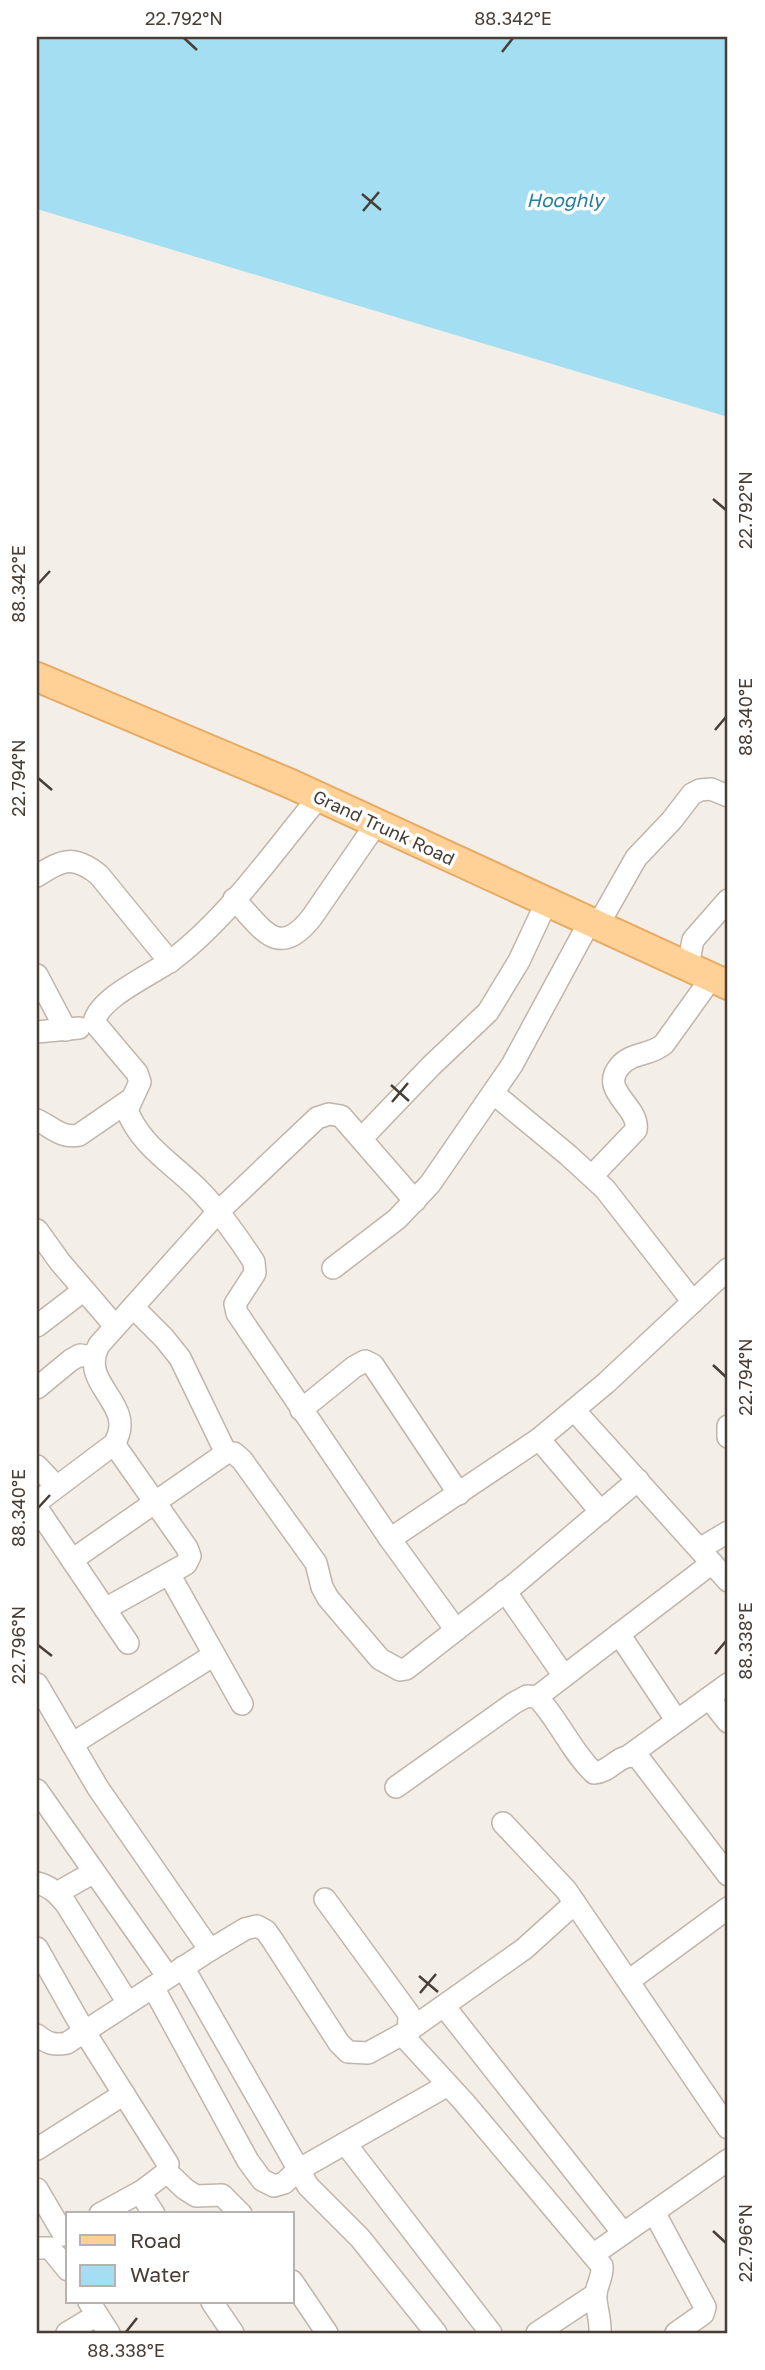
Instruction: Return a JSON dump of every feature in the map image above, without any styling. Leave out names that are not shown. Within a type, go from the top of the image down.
[{"type":"main road","name":"Grand Trunk Road","points":[[37,677],[318,797],[709,976]]},
{"type":"street","points":[[334,1268],[397,1219],[430,1184],[493,1093],[636,858],[692,794],[710,789],[728,796]]},
{"type":"street","points":[[37,1032],[77,1029],[94,1022],[100,1008],[106,1003],[170,962],[200,937],[318,797]]},
{"type":"street","points":[[234,899],[269,935],[281,940],[292,937],[302,930],[376,824]]},
{"type":"street","points":[[37,876],[62,862],[76,860],[89,867],[99,875],[170,962]]},
{"type":"street","points":[[592,1176],[636,1130],[637,1122],[633,1113],[615,1091],[617,1069],[634,1056],[656,1051],[664,1044],[709,976],[693,940],[728,900]]},
{"type":"street","points":[[362,1138],[438,1058],[488,1013],[520,961],[547,901]]},
{"type":"street","points":[[37,975],[66,1030]]},
{"type":"street","points":[[94,1022],[137,1073],[140,1082],[127,1111],[131,1122],[142,1138],[199,1190],[254,1262],[255,1273],[234,1304],[237,1313],[390,1539],[456,1630]]},
{"type":"street","points":[[493,1093],[592,1176],[620,1207],[692,1302]]},
{"type":"street","points":[[37,1120],[61,1135],[70,1137],[79,1135],[130,1100]]},
{"type":"street","points":[[37,1502],[114,1444],[120,1434],[122,1425],[119,1415],[93,1369],[93,1357],[115,1326],[217,1213],[317,1118],[328,1114],[341,1116],[415,1201]]},
{"type":"street","points":[[37,1230],[44,1255],[84,1290],[115,1326]]},
{"type":"street","points":[[390,1539],[539,1439],[613,1377],[728,1269]]},
{"type":"street","points":[[37,1326],[84,1290]]},
{"type":"street","points":[[133,1307],[164,1338],[185,1366],[226,1453]]},
{"type":"street","points":[[41,1376],[80,1355],[93,1357]]},
{"type":"street","points":[[301,1410],[354,1367],[365,1362],[373,1365],[459,1494]]},
{"type":"street","points":[[574,1410],[728,1581]]},
{"type":"street","points":[[728,1426],[728,1437]]},
{"type":"street","points":[[539,1439],[601,1512]]},
{"type":"street","points":[[105,1609],[186,1564],[190,1556],[114,1444]]},
{"type":"street","points":[[72,1560],[226,1453],[234,1453],[242,1460],[316,1563],[322,1587],[328,1598],[380,1659],[400,1670],[406,1669],[505,1591],[638,1480]]},
{"type":"street","points":[[37,1466],[56,1486]]},
{"type":"street","points":[[37,1508],[128,1643]]},
{"type":"street","points":[[537,1697],[619,1634],[707,1556],[728,1532]]},
{"type":"street","points":[[169,1574],[242,1704]]},
{"type":"street","points":[[505,1591],[564,1676]]},
{"type":"street","points":[[619,1634],[677,1721]]},
{"type":"street","points":[[72,1744],[215,1655]]},
{"type":"street","points":[[37,1684],[142,1853],[210,1950]]},
{"type":"street","points":[[396,1787],[527,1696],[537,1697],[545,1705],[585,1764],[594,1773],[601,1773],[728,1684]]},
{"type":"street","points":[[709,1698],[728,1722]]},
{"type":"street","points":[[630,1755],[638,1757],[645,1765],[728,1875]]},
{"type":"street","points":[[37,1790],[317,2197],[375,2256],[436,2333]]},
{"type":"street","points":[[503,1823],[550,1871],[575,1903],[630,1980],[728,2129]]},
{"type":"street","points":[[57,1893],[94,1872]]},
{"type":"street","points":[[37,1883],[46,1885],[57,1893],[128,2003]]},
{"type":"street","points":[[325,1899],[400,2000],[410,2023],[408,2041],[603,2266],[596,2294],[601,2320],[600,2333]]},
{"type":"street","points":[[37,2035],[47,2043],[67,2043],[245,1928],[257,1926],[266,1931],[339,2043],[348,2052],[368,2053],[408,2031],[524,1949],[575,1903]]},
{"type":"street","points":[[630,1980],[728,1908]]},
{"type":"street","points":[[37,1948],[84,2031],[168,2164],[167,2172],[142,2191],[104,2212]]},
{"type":"street","points":[[168,1977],[255,2173],[274,2186],[284,2183],[298,2171],[448,2085]]},
{"type":"street","points":[[444,2006],[624,2233]]},
{"type":"street","points":[[37,2149],[124,2094]]},
{"type":"street","points":[[345,2143],[491,2333]]},
{"type":"street","points":[[594,2254],[728,2161]]},
{"type":"street","points":[[167,2172],[195,2196],[222,2195],[239,2212]]},
{"type":"street","points":[[37,2189],[66,2233],[39,2248]]},
{"type":"street","points":[[142,2191],[153,2212]]},
{"type":"street","points":[[654,2212],[705,2307],[703,2315],[676,2333]]},
{"type":"street","points":[[39,2248],[50,2248],[66,2268]]},
{"type":"street","points":[[294,2284],[327,2333]]},
{"type":"street","points":[[537,2333],[596,2294]]},
{"type":"street","points":[[213,2304],[233,2333]]},
{"type":"street","points":[[67,2333],[93,2308],[109,2333]]},
{"type":"water","name":"Hooghly","points":[[37,37],[728,37],[728,417],[37,209]]}]
